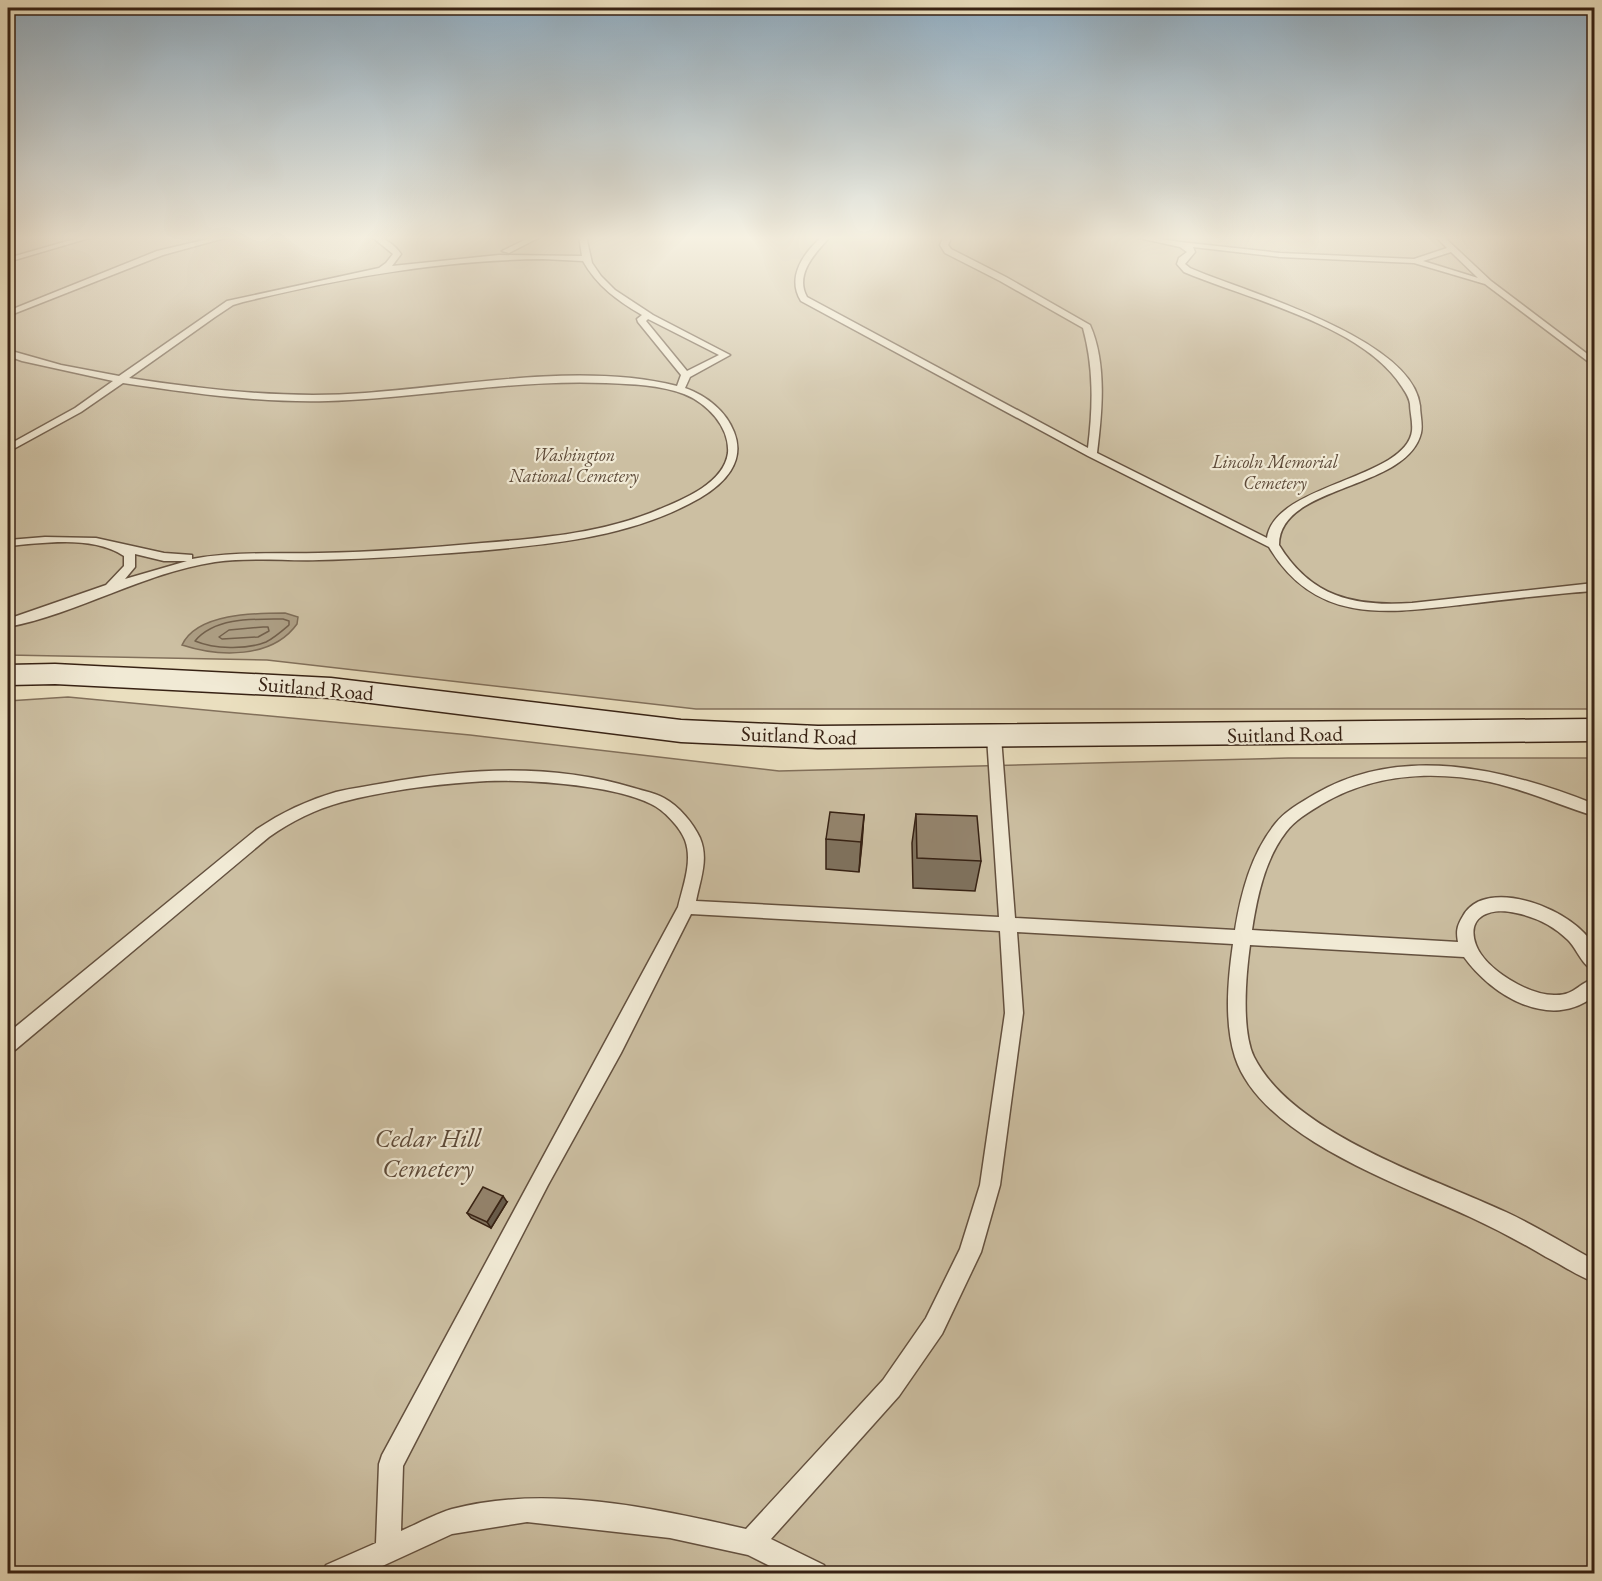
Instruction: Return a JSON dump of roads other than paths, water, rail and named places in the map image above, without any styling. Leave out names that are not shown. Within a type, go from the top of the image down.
[{"type":"main road","name":"Suitland Road","points":[[8,675],[55,674],[331,688],[681,731],[818,737],[1594,730]]},
{"type":"lane","points":[[8,449],[78,410],[220,310]]},
{"type":"lane","points":[[640,310],[726,355],[686,375],[680,390]]},
{"type":"lane","points":[[824,310],[1092,454],[1273,544],[1288,567],[1306,585],[1339,602],[1407,608],[1566,588],[1594,587]]},
{"type":"lane","points":[[1057,310],[1087,327],[1093,350],[1096,395],[1092,454]]},
{"type":"lane","points":[[1273,544],[1276,526],[1290,512],[1372,472],[1408,448],[1417,435],[1417,405],[1399,374],[1385,358],[1362,342],[1288,310]]},
{"type":"lane","points":[[1523,310],[1594,363]]},
{"type":"lane","points":[[647,315],[641,319],[642,322],[686,375]]},
{"type":"lane","points":[[8,353],[54,367],[121,379],[223,394],[271,397],[328,398],[560,378],[637,383],[693,394],[706,403],[725,423],[735,449],[733,461],[714,484],[691,499],[652,518],[536,542],[377,554],[218,558],[164,557],[73,538],[8,543]]},
{"type":"lane","points":[[105,590],[126,574],[130,564],[130,554],[125,548]]},
{"type":"lane","points":[[8,622],[38,614],[175,566],[218,558]]},
{"type":"lane","points":[[751,1543],[891,1388],[933,1326],[970,1252],[990,1185],[1014,1013],[994,737]]},
{"type":"lane","points":[[1594,810],[1514,782],[1456,772],[1401,771],[1353,781],[1315,800],[1280,829],[1268,849],[1247,905],[1239,956],[1239,1041],[1245,1060],[1265,1091],[1316,1132],[1367,1159],[1503,1222],[1594,1271]]},
{"type":"lane","points":[[8,1044],[262,833],[284,819],[338,797],[420,782],[474,776],[525,775],[611,786],[656,800],[667,807],[686,828],[693,840],[697,859],[686,907],[614,1047],[535,1188],[391,1464],[388,1550]]},
{"type":"lane","points":[[1592,954],[1575,936],[1547,916],[1512,904],[1493,904],[1478,908],[1467,919],[1464,933],[1468,950],[1488,974],[1504,987],[1541,1002],[1559,1004],[1573,1002],[1587,996],[1594,987]]},
{"type":"lane","points":[[686,907],[1468,950]]},
{"type":"lane","points":[[341,1572],[451,1522],[527,1510],[670,1525],[751,1543],[815,1574]]},
{"type":"water","points":[[285,613],[298,617],[297,624],[274,644],[259,649],[228,653],[182,645],[200,626],[213,621],[243,615]]},
{"type":"park label","name":"Washington National Cemetery","points":[[574,464]]},
{"type":"park label","name":"Lincoln Memorial Cemetery","points":[[1275,471]]},
{"type":"park label","name":"Cedar Hill Cemetery","points":[[428,1153]]}]
